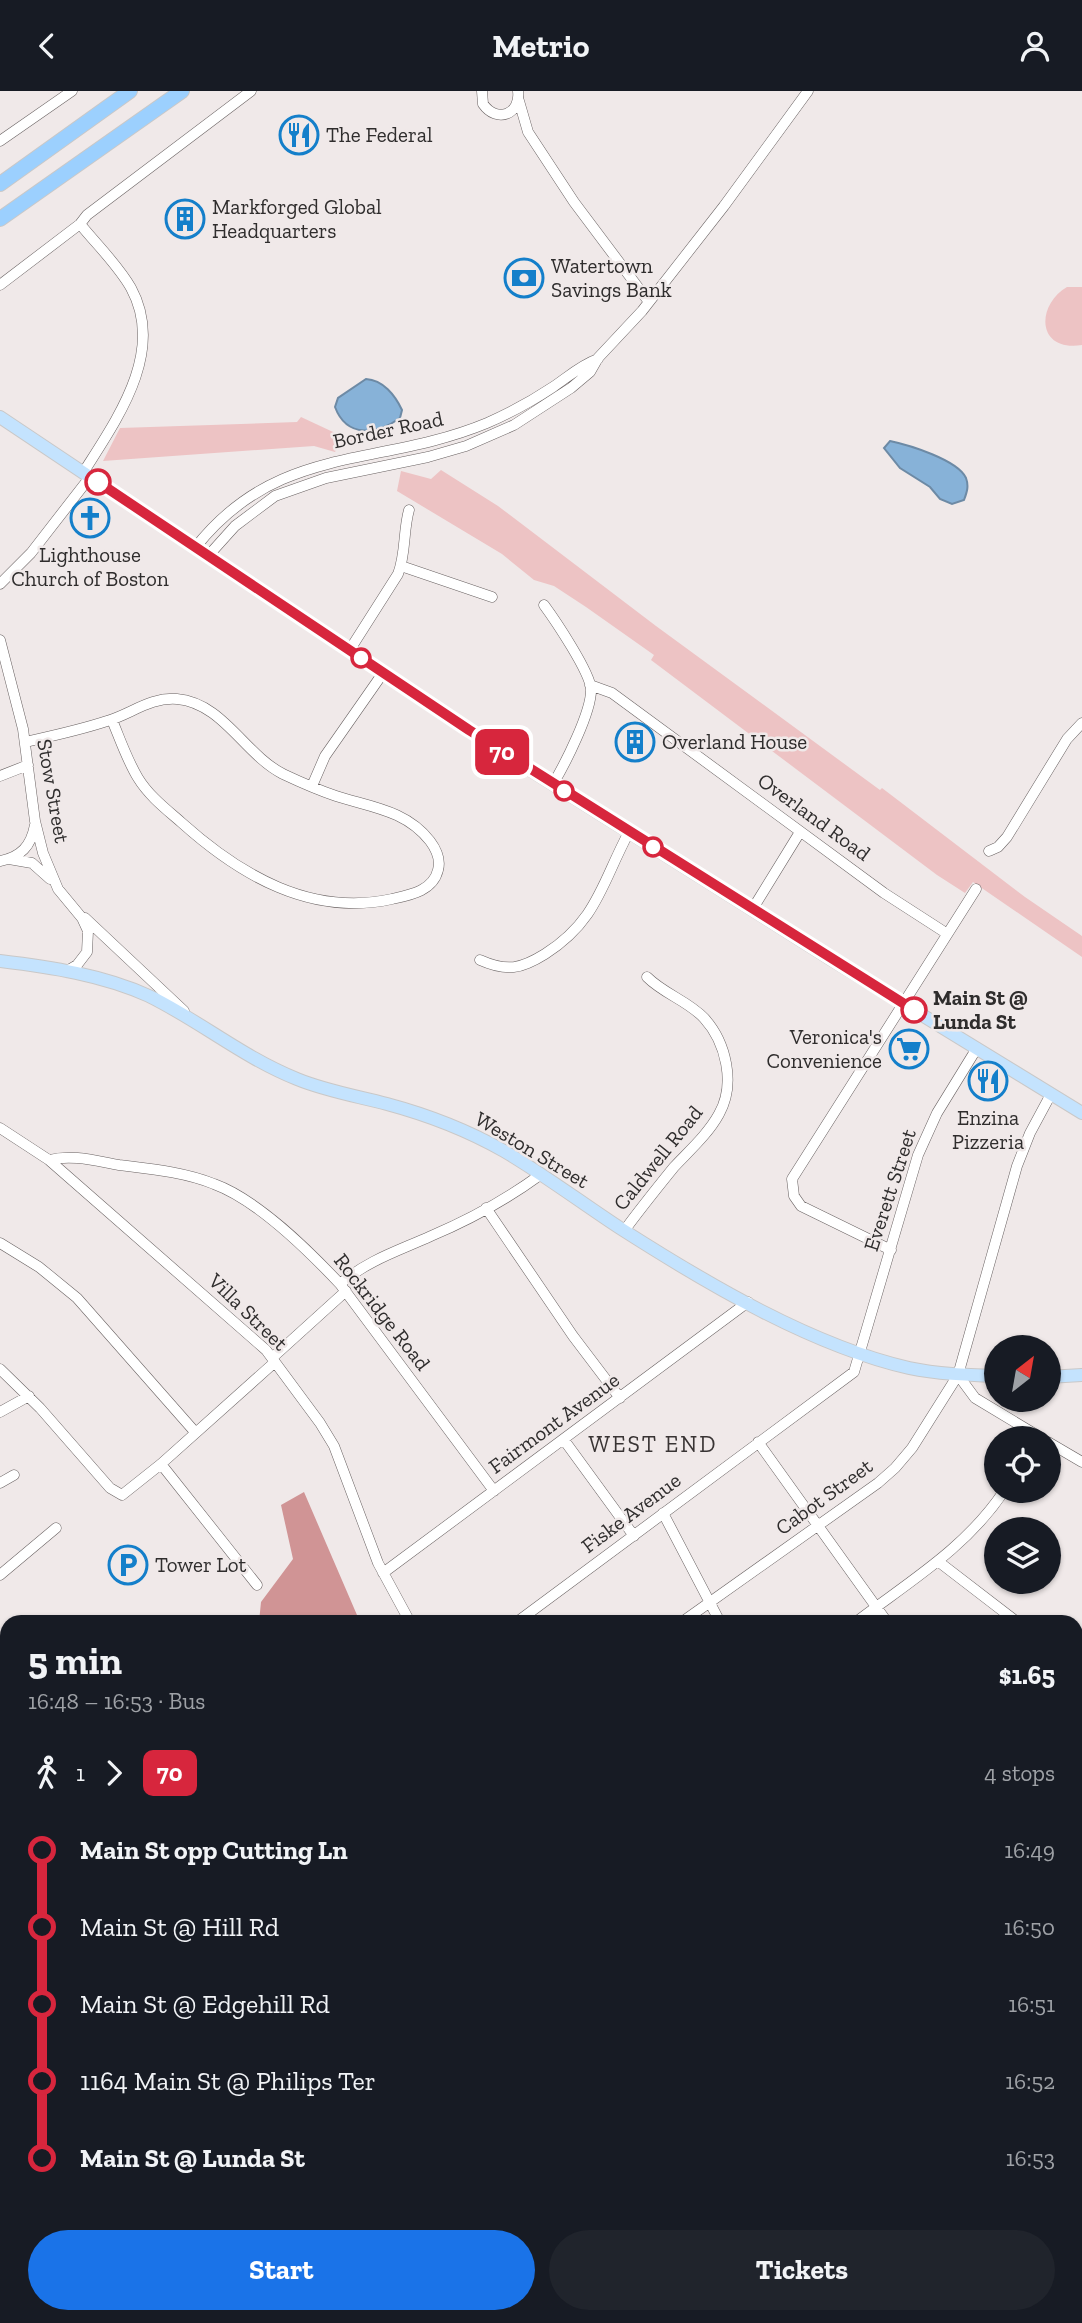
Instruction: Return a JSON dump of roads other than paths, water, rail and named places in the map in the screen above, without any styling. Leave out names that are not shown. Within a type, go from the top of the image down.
[{"type":"highway","points":[[0,184],[130,91]]},
{"type":"highway","points":[[0,219],[182,91]]},
{"type":"main road","points":[[0,417],[554,784],[752,910],[1082,1113]]},
{"type":"main road","name":"Weston Street","points":[[0,961],[67,971],[136,991],[164,1004],[265,1065],[302,1081],[405,1109],[452,1125],[498,1148],[624,1231],[748,1302],[804,1330],[861,1354],[910,1368],[984,1376]]},
{"type":"main road","points":[[1061,1376],[1082,1375]]},
{"type":"street","points":[[0,141],[72,91]]},
{"type":"street","points":[[0,285],[80,225],[87,215],[251,91]]},
{"type":"street","points":[[482,91],[482,100],[492,114],[510,113],[519,96]]},
{"type":"street","name":"Border Road","points":[[208,556],[235,526],[275,496],[326,478],[428,457],[482,440],[514,425],[550,403],[586,376],[598,358],[649,302],[808,91]]},
{"type":"street","points":[[519,96],[528,132],[574,202],[649,302]]},
{"type":"street","points":[[502,115],[528,132]]},
{"type":"street","points":[[0,584],[45,535],[87,475],[136,377],[142,358],[144,334],[141,313],[128,283],[80,225]]},
{"type":"street","name":"Border Road","points":[[195,548],[235,507],[280,479],[335,461],[436,441],[471,429],[525,405],[583,365],[598,358]]},
{"type":"street","points":[[349,650],[392,586],[401,566],[404,530],[409,510]]},
{"type":"street","points":[[401,566],[492,597]]},
{"type":"street","points":[[544,605],[584,670],[590,685],[590,702],[586,715],[554,784]]},
{"type":"street","name":"Stow Street","points":[[0,640],[4,669],[25,742],[35,821],[46,860],[63,895],[88,928],[89,946],[80,961],[67,971]]},
{"type":"street","points":[[312,786],[325,757],[383,673]]},
{"type":"street","name":"Overland Road","points":[[590,685],[612,693],[884,893],[946,933]]},
{"type":"street","points":[[25,742],[112,720],[162,699],[180,699],[194,703],[214,714],[264,762],[282,773],[312,786],[389,811],[417,827],[432,844],[438,856],[438,868],[433,881],[414,894],[361,904],[316,900],[278,888],[224,857],[159,803],[138,778],[112,720]]},
{"type":"street","points":[[989,851],[998,847],[1007,837],[1067,739],[1082,723]]},
{"type":"street","points":[[0,776],[28,765]]},
{"type":"street","points":[[4,860],[29,845],[35,821]]},
{"type":"street","points":[[480,960],[501,968],[514,968],[535,960],[565,940],[583,922],[594,905],[629,832]]},
{"type":"street","points":[[752,910],[800,832]]},
{"type":"street","points":[[4,860],[37,865],[63,895]]},
{"type":"street","points":[[891,1250],[802,1206],[796,1200],[792,1183],[797,1171],[976,889]]},
{"type":"street","points":[[76,911],[206,1029]]},
{"type":"street","name":"Caldwell Road","points":[[624,1231],[714,1123],[723,1106],[727,1081],[723,1051],[705,1019],[647,977]]},
{"type":"street","name":"Everett Street","points":[[861,1354],[924,1139],[977,1048]]},
{"type":"street","name":"Cabot Street","points":[[692,1615],[878,1483],[899,1464],[921,1436],[958,1375],[1017,1166],[1030,1133],[1051,1094]]},
{"type":"street","name":"Villa Street","points":[[0,1128],[50,1160],[253,1337],[273,1360],[334,1446],[383,1573],[407,1615]]},
{"type":"street","name":"Rockridge Road","points":[[50,1160],[73,1158],[190,1176],[245,1199],[311,1255],[343,1288],[494,1491]]},
{"type":"street","points":[[0,1369],[29,1396],[110,1488],[122,1495],[161,1464],[273,1360],[372,1260],[486,1209],[540,1175]]},
{"type":"street","points":[[486,1209],[573,1336],[620,1398]]},
{"type":"street","points":[[0,1243],[39,1267],[70,1291],[195,1432]]},
{"type":"street","name":"Fairmont Avenue","points":[[383,1573],[748,1302]]},
{"type":"street","name":"Fiske Avenue","points":[[529,1615],[852,1374],[861,1354]]},
{"type":"street","points":[[958,1375],[975,1398],[1020,1426]]},
{"type":"street","points":[[0,1412],[29,1396]]},
{"type":"street","points":[[564,1440],[634,1535]]},
{"type":"street","points":[[758,1442],[882,1615]]},
{"type":"street","points":[[1061,1450],[1082,1462]]},
{"type":"street","points":[[161,1464],[257,1585]]},
{"type":"street","points":[[0,1483],[14,1475]]},
{"type":"street","points":[[865,1615],[939,1562],[973,1531],[995,1503]]},
{"type":"street","points":[[663,1513],[716,1615]]},
{"type":"street","points":[[0,1575],[56,1528]]},
{"type":"street","points":[[939,1562],[1008,1615]]},
{"type":"water","points":[[366,379],[383,385],[402,410],[400,418],[382,428],[364,431],[347,424],[335,407],[338,398]]},
{"type":"water","points":[[890,441],[943,459],[961,471],[967,481],[964,500],[952,504],[940,499],[930,487],[900,468],[884,448]]},
{"type":"place","name":"The Federal","points":[[299,135]]},
{"type":"place","name":"Markforged Global Headquarters","points":[[185,219]]},
{"type":"place","name":"Watertown Savings Bank","points":[[524,278]]},
{"type":"place","name":"Lighthouse Church of Boston","points":[[90,518]]},
{"type":"place","name":"Overland House","points":[[635,742]]},
{"type":"place","name":"Main St @ Lunda St","points":[[914,1010]]},
{"type":"place","name":"Veronica's Convenience","points":[[909,1049]]},
{"type":"place","name":"Enzina Pizzeria","points":[[988,1081]]},
{"type":"place","name":"Tower Lot","points":[[128,1565]]},
{"type":"district","name":"WEST END","points":[[653,1444]]}]
